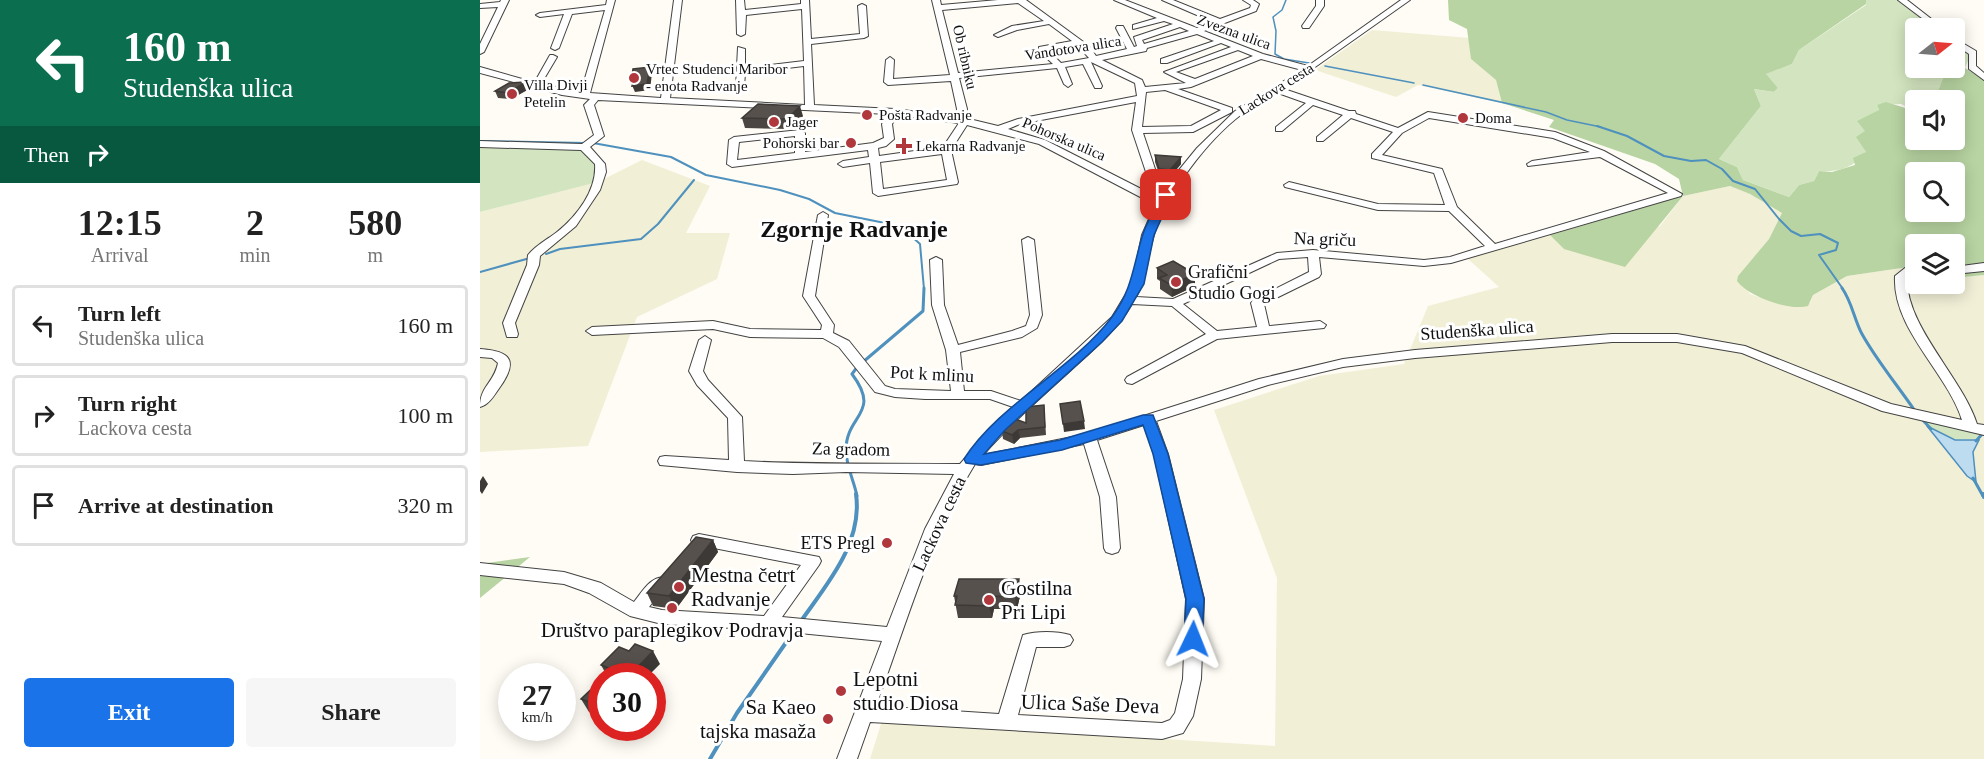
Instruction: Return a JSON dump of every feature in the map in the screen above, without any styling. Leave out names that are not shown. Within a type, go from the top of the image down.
[{"type":"street","points":[[665,100],[678,0]]},
{"type":"street","points":[[740,0],[741,34]]},
{"type":"street","points":[[937,4],[1021,0],[1086,48],[1098,86]]},
{"type":"street","name":"Zvezna ulica","points":[[1118,0],[1194,32],[1260,56],[1309,69]]},
{"type":"street","points":[[1166,0],[1221,22]]},
{"type":"street","name":"Vandotova ulica","points":[[890,60],[888,82],[1060,66],[1132,52],[1194,32],[1253,9],[1255,4],[1247,0]]},
{"type":"street","points":[[1306,27],[1320,6],[1320,0]]},
{"type":"street","points":[[1902,0],[1926,18]]},
{"type":"street","points":[[480,6],[504,2]]},
{"type":"street","points":[[480,52],[504,2]]},
{"type":"street","points":[[580,10],[582,2],[541,11],[568,12],[580,10],[610,4],[585,95]]},
{"type":"street","points":[[1392,2],[1404,2]]},
{"type":"street","name":"Lackova cesta","points":[[847,759],[933,529],[968,464],[1000,426],[1098,339],[1117,319],[1138,284],[1152,208],[1159,192],[1230,120],[1251,103],[1277,90],[1309,69],[1404,2]]},
{"type":"street","points":[[742,13],[805,3],[810,107]]},
{"type":"street","name":"Ob ribniku","points":[[937,4],[962,109],[962,120]]},
{"type":"street","points":[[807,42],[864,36],[862,6]]},
{"type":"street","points":[[534,85],[542,80],[568,12]]},
{"type":"street","points":[[1136,27],[1162,19]]},
{"type":"street","points":[[1006,22],[1015,28]]},
{"type":"street","points":[[998,35],[1015,28],[1049,22]]},
{"type":"street","points":[[1171,88],[1168,72],[1158,52],[1146,48],[1137,39],[1178,25]]},
{"type":"street","points":[[1120,28],[1132,52]]},
{"type":"street","points":[[1164,61],[1220,41]]},
{"type":"street","points":[[1068,84],[1060,66],[1042,49],[1077,42]]},
{"type":"street","points":[[1965,46],[1978,54],[1972,67],[1984,77]]},
{"type":"street","points":[[1168,72],[1238,48]]},
{"type":"street","points":[[740,87],[741,49]]},
{"type":"street","points":[[999,129],[1018,122],[1195,82],[1260,56]]},
{"type":"street","points":[[1091,60],[1139,82],[1142,94],[1137,130],[1159,192]]},
{"type":"street","points":[[741,71],[809,63]]},
{"type":"street","name":"Pohorska ulica","points":[[480,70],[534,85],[596,97],[895,112],[962,120],[1048,145],[1136,189],[1159,192]]},
{"type":"street","points":[[1168,72],[1195,82]]},
{"type":"street","points":[[1137,130],[1194,129],[1229,110],[1171,88]]},
{"type":"street","points":[[1277,90],[1352,113],[1399,131]]},
{"type":"street","points":[[589,144],[599,132],[589,105],[596,97]]},
{"type":"street","points":[[1279,129],[1313,100]]},
{"type":"street","points":[[800,155],[800,133],[734,140],[732,164],[873,146],[887,142],[887,124],[895,112]]},
{"type":"street","points":[[1320,140],[1352,113]]},
{"type":"street","name":"Na griču","points":[[1129,300],[1175,303],[1277,256],[1313,253],[1424,263],[1450,260],[1493,248],[1677,194],[1601,153],[1555,135],[1428,116],[1399,131],[1375,156],[1438,171],[1452,208],[1493,248]]},
{"type":"street","points":[[873,146],[878,193],[953,182],[946,150],[962,120]]},
{"type":"street","points":[[480,144],[589,144]]},
{"type":"street","points":[[512,334],[509,323],[533,265],[534,255],[566,230],[589,202],[598,182],[599,161],[589,144]]},
{"type":"street","points":[[843,164],[946,150]]},
{"type":"street","points":[[1532,164],[1601,153]]},
{"type":"street","name":"Na griču","points":[[1289,185],[1378,207],[1452,208]]},
{"type":"street","points":[[592,331],[713,325],[750,333],[826,334],[828,325],[808,296],[823,215]]},
{"type":"street","points":[[953,350],[1017,334],[1031,328],[1036,315],[1028,240]]},
{"type":"street","points":[[1264,330],[1257,303],[1315,274],[1313,253]]},
{"type":"street","points":[[936,260],[938,305],[953,350],[958,394]]},
{"type":"street","points":[[1965,270],[1984,267]]},
{"type":"street","points":[[1905,273],[1899,288],[1914,325],[1977,428]]},
{"type":"street","points":[[1175,303],[1214,335]]},
{"type":"street","points":[[1132,380],[1214,335],[1320,325]]},
{"type":"street","name":"Pot k mlinu","points":[[826,334],[844,344],[876,386],[887,392],[925,395],[991,395],[1023,406]]},
{"type":"street","name":"Studenška ulica","points":[[968,464],[1089,438],[1264,382],[1343,363],[1415,354],[1534,346],[1577,339],[1646,337],[1694,339],[1745,350],[1873,403],[1911,414],[1977,428]]},
{"type":"street","points":[[705,340],[696,371],[702,382],[735,417],[736,467]]},
{"type":"street","points":[[480,353],[495,352],[503,358],[506,366],[480,403]]},
{"type":"street","name":"Ulica Saše Deva","points":[[864,713],[1162,731],[1176,728],[1184,716],[1192,679],[1195,599],[1161,454],[1148,418]]},
{"type":"street","points":[[1089,438],[1107,497],[1112,548]]},
{"type":"street","name":"Za gradom","points":[[665,461],[793,469],[968,464]]},
{"type":"street","points":[[690,549],[697,540],[813,561],[768,623]]},
{"type":"street","points":[[636,611],[674,567]]},
{"type":"street","points":[[480,569],[564,578],[595,588],[636,611],[663,617],[893,634]]},
{"type":"street","points":[[1006,723],[1029,640],[1064,640]]},
{"type":"shaded area","points":[[1372,30],[1470,38],[1471,59],[1496,80],[1502,103],[1418,85],[1396,97],[1315,70]]},
{"type":"shaded area","points":[[642,160],[710,186],[686,233],[730,233],[717,279],[637,317],[588,446],[480,452],[480,212],[598,182]]},
{"type":"shaded area","points":[[1730,186],[1750,194],[1782,213],[1769,239],[1738,276],[1750,294],[1761,298],[1810,303],[1813,295],[1847,276],[1905,267],[1905,294],[1965,294],[1965,277],[1984,275],[1984,759],[870,759],[882,721],[1275,746],[1277,578],[1214,410],[1319,376],[1404,364],[1428,306],[1499,287],[1467,258],[1550,235],[1564,249],[1660,226],[1683,196]]},
{"type":"green space","points":[[1448,0],[1866,0],[1866,4],[1799,50],[1792,64],[1766,74],[1778,88],[1774,92],[1754,89],[1761,106],[1719,159],[1737,167],[1743,180],[1789,197],[1799,185],[1814,181],[1819,171],[1832,172],[1855,165],[1853,158],[1866,152],[1856,137],[1865,131],[1857,121],[1879,110],[1877,105],[1886,102],[1905,108],[1905,150],[1965,150],[1965,90],[1938,90],[1943,78],[1965,78],[1965,68],[1984,80],[1984,275],[1965,277],[1965,234],[1905,234],[1905,267],[1847,276],[1813,295],[1808,306],[1780,305],[1760,297],[1743,287],[1737,281],[1738,276],[1769,239],[1782,213],[1750,194],[1730,186],[1683,196],[1679,179],[1655,164],[1549,127],[1554,120],[1502,103],[1496,80],[1471,59],[1467,29],[1449,20]]},
{"type":"green space","points":[[1866,0],[1900,0],[1924,18],[1905,18],[1905,78],[1943,78],[1938,90],[1905,90],[1905,106],[1901,104],[1877,105],[1879,110],[1865,132],[1857,137],[1866,152],[1856,162],[1845,168],[1819,171],[1814,181],[1799,185],[1789,197],[1743,180],[1737,167],[1719,159],[1761,106],[1754,89],[1774,92],[1778,88],[1765,74],[1792,64],[1799,50],[1866,5]]},
{"type":"green space","points":[[1965,50],[1971,54],[1965,68]]},
{"type":"green space","points":[[480,146],[584,147],[599,161],[598,182],[480,212]]},
{"type":"green space","points":[[1683,196],[1625,267],[1564,249],[1550,235]]},
{"type":"green space","points":[[1923,418],[1980,434],[1977,439],[1947,437],[1935,431]]},
{"type":"green space","points":[[530,557],[480,598],[480,564]]},
{"type":"water","points":[[1927,426],[1955,440],[1979,440],[1973,452],[1976,482],[1967,476]]},
{"type":"building","points":[[650,67],[647,84],[632,86],[633,69]]},
{"type":"building","points":[[526,82],[508,93],[495,91],[509,83]]},
{"type":"building","points":[[758,104],[800,106],[787,119],[742,118]]},
{"type":"building","points":[[1155,155],[1181,157],[1170,170],[1159,169]]},
{"type":"building","points":[[1173,261],[1195,274],[1171,285],[1159,278],[1167,275],[1157,268]]},
{"type":"building","points":[[1080,401],[1084,421],[1063,424],[1060,404]]},
{"type":"building","points":[[1044,405],[1045,427],[1018,430],[1012,435],[1002,431],[1015,419],[1026,423],[1026,407]]},
{"type":"building","points":[[696,537],[713,540],[669,596],[647,593]]},
{"type":"building","points":[[959,579],[1019,579],[1015,597],[992,596],[989,606],[955,605],[957,596],[954,596]]},
{"type":"building","points":[[635,644],[653,651],[641,663],[603,663],[619,647],[629,651]]},
{"type":"building","points":[[588,692],[588,702],[581,699]]},
{"type":"waterway","points":[[1286,0],[1282,10],[1273,17],[1276,31],[1275,54],[1284,59],[1309,63]]},
{"type":"waterway","points":[[1325,66],[1414,83]]},
{"type":"waterway","points":[[1423,85],[1546,112],[1567,120],[1598,126]]},
{"type":"waterway","points":[[1598,126],[1627,136],[1664,156],[1691,161],[1706,160],[1722,169],[1733,181],[1755,189],[1791,231],[1801,236],[1820,234],[1838,243],[1836,250],[1819,255],[1843,289]]},
{"type":"waterway","points":[[480,141],[586,143]]},
{"type":"waterway","points":[[593,143],[671,157],[706,175],[780,190],[809,199],[835,213],[900,226],[920,244],[924,289]]},
{"type":"waterway","points":[[546,254],[560,249],[641,239],[658,224],[694,180]]},
{"type":"waterway","points":[[480,272],[530,258]]},
{"type":"waterway","points":[[1842,288],[1868,344],[1915,411]]},
{"type":"waterway","points":[[863,362],[923,311],[924,289]]},
{"type":"waterway","points":[[857,496],[847,462],[846,450],[847,438],[863,406],[864,398],[852,374],[858,366]]},
{"type":"waterway","points":[[1921,418],[1931,429]]},
{"type":"waterway","points":[[1976,441],[1984,432]]},
{"type":"waterway","points":[[1973,478],[1983,496]]},
{"type":"waterway","points":[[801,621],[832,577],[849,546],[857,512],[856,494]]},
{"type":"waterway","points":[[710,759],[737,713],[794,631]]},
{"type":"place","name":"Vrtec Studenci Maribor - enota Radvanje","points":[[634,78]]},
{"type":"place","name":"Villa Divji Petelin","points":[[512,94]]},
{"type":"place","name":"Pošta Radvanje","points":[[867,115]]},
{"type":"place","name":"Doma","points":[[1463,118]]},
{"type":"place","name":"Jager","points":[[774,122]]},
{"type":"place","name":"Pohorski bar","points":[[851,143]]},
{"type":"place","name":"Lekarna Radvanje","points":[[904,146]]},
{"type":"place","name":"Grafični Studio Gogi","points":[[1176,282]]},
{"type":"place","name":"ETS Pregl","points":[[887,543]]},
{"type":"place","name":"Mestna četrt Radvanje","points":[[679,587]]},
{"type":"place","name":"Gostilna Pri Lipi","points":[[989,600]]},
{"type":"place","name":"Društvo paraplegikov Podravja","points":[[672,608]]},
{"type":"place","name":"Lepotni studio Diosa","points":[[841,691]]},
{"type":"place","name":"Sa Kaeo tajska masaža","points":[[828,719]]},
{"type":"district","name":"Zgornje Radvanje","points":[[854,229]]},
{"type":"route","points":[[1166,195],[1148,235],[1138,284],[1117,319],[1098,339],[1000,426],[971,459],[981,460],[1062,445],[1148,418],[1161,454],[1195,599],[1193,639]]}]
